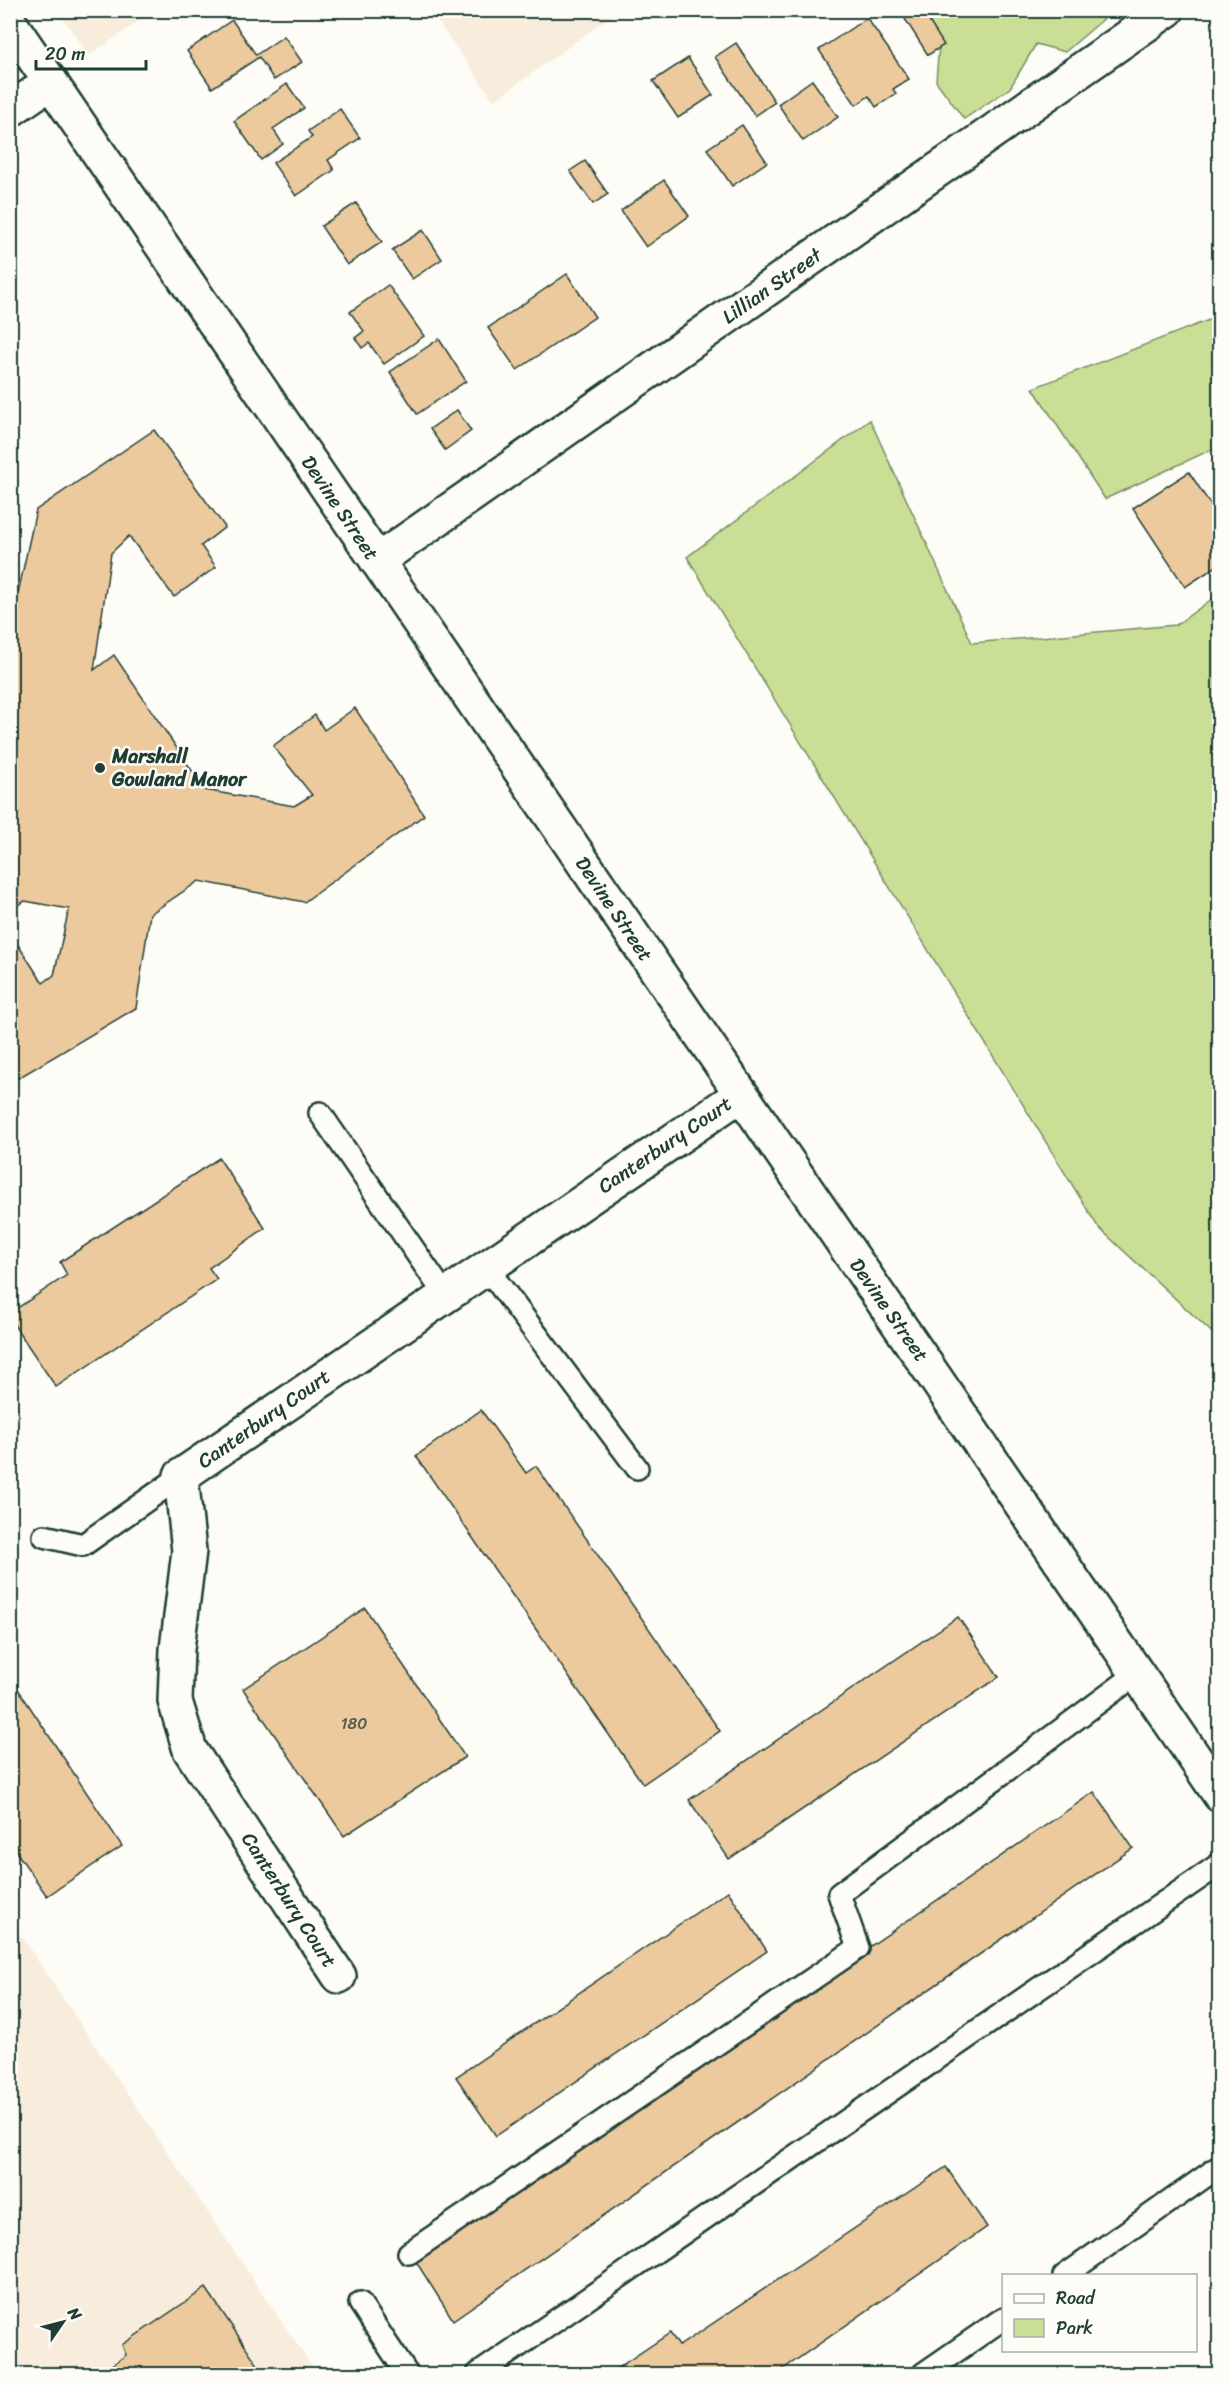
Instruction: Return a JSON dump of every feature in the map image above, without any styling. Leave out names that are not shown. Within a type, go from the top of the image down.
[{"type":"street","name":"Lillian Street","points":[[377,561],[1167,10]]},
{"type":"street","name":"Devine Street","points":[[10,23],[1220,1795]]},
{"type":"street","points":[[10,110],[51,82]]},
{"type":"street","name":"Canterbury Court","points":[[339,1976],[190,1750],[175,1701],[177,1649],[189,1551],[181,1476],[740,1095]]},
{"type":"lane","points":[[321,1113],[445,1295]]},
{"type":"lane","points":[[486,1267],[638,1468]]},
{"type":"lane","points":[[44,1536],[83,1545],[181,1476]]},
{"type":"lane","points":[[409,2253],[858,1948],[840,1894],[1138,1673]]},
{"type":"lane","points":[[478,2374],[1220,1864]]},
{"type":"lane","points":[[1067,2274],[1220,2166]]},
{"type":"lane","points":[[360,2303],[407,2374]]},
{"type":"lane","points":[[923,2374],[1002,2319]]},
{"type":"shaded area","points":[[58,11],[153,11],[89,56]]},
{"type":"shaded area","points":[[430,11],[618,11],[494,101]]},
{"type":"shaded area","points":[[11,1921],[317,2374],[11,2374]]},
{"type":"green space","points":[[902,11],[1113,11],[1065,52],[1036,44],[1010,88],[964,119],[936,81],[939,45]]},
{"type":"green space","points":[[1219,316],[1219,446],[1105,499],[1033,388]]},
{"type":"green space","points":[[870,420],[972,643],[1176,625],[1219,594],[1219,1339],[1098,1227],[687,557]]},
{"type":"building","points":[[918,10],[922,10],[944,45],[928,55],[905,19]]},
{"type":"building","points":[[867,18],[909,79],[893,89],[896,94],[876,107],[869,96],[856,105],[819,50]]},
{"type":"building","points":[[232,20],[256,55],[284,36],[302,62],[274,80],[259,57],[212,88],[187,51]]},
{"type":"building","points":[[736,43],[775,102],[755,116],[715,57]]},
{"type":"building","points":[[688,58],[713,95],[678,118],[653,81]]},
{"type":"building","points":[[812,80],[838,117],[803,141],[778,104]]},
{"type":"building","points":[[287,84],[304,108],[273,129],[283,144],[261,160],[234,121]]},
{"type":"building","points":[[340,109],[360,138],[328,160],[334,170],[296,196],[273,163],[312,137],[308,131]]},
{"type":"building","points":[[742,125],[767,162],[732,186],[707,149]]},
{"type":"building","points":[[585,161],[608,194],[593,204],[570,171]]},
{"type":"building","points":[[664,180],[689,216],[646,247],[621,211]]},
{"type":"building","points":[[356,203],[382,242],[347,265],[321,226]]},
{"type":"building","points":[[423,230],[442,259],[412,279],[392,250]]},
{"type":"building","points":[[567,274],[595,317],[517,370],[488,328]]},
{"type":"building","points":[[388,285],[424,336],[384,364],[369,343],[362,348],[355,338],[364,331],[350,312]]},
{"type":"building","points":[[439,339],[466,381],[417,414],[390,372]]},
{"type":"building","points":[[457,410],[471,431],[445,450],[430,429]]},
{"type":"building","name":"Marshall Gowland Manor","points":[[154,430],[225,527],[201,546],[216,567],[174,597],[129,536],[111,553],[94,670],[114,655],[205,790],[294,806],[312,795],[273,746],[315,715],[324,730],[355,708],[424,815],[304,902],[199,881],[150,914],[136,1008],[10,1083],[10,952],[18,945],[43,983],[54,975],[69,909],[25,901],[10,910],[10,615],[14,612],[36,510]]},
{"type":"building","points":[[1189,472],[1220,519],[1220,564],[1185,587],[1133,508]]},
{"type":"building","points":[[219,1158],[265,1228],[209,1268],[217,1279],[56,1387],[10,1319],[10,1313],[67,1275],[60,1262]]},
{"type":"building","points":[[481,1410],[526,1473],[536,1466],[720,1731],[643,1784],[416,1456]]},
{"type":"building","points":[[365,1608],[465,1757],[344,1836],[243,1689]]},
{"type":"building","points":[[958,1617],[999,1677],[729,1859],[689,1800]]},
{"type":"building","points":[[10,1677],[122,1846],[47,1896],[10,1843]]},
{"type":"building","points":[[1094,1792],[1133,1848],[453,2320],[415,2260]]},
{"type":"building","points":[[728,1891],[767,1951],[496,2136],[456,2077]]},
{"type":"building","points":[[946,2167],[987,2227],[776,2374],[609,2374],[670,2333],[679,2346]]},
{"type":"building","points":[[206,2288],[264,2374],[104,2374],[103,2372],[126,2355],[122,2345]]},
{"type":"place","name":"Marshall Gowland Manor","points":[[100,768]]}]
